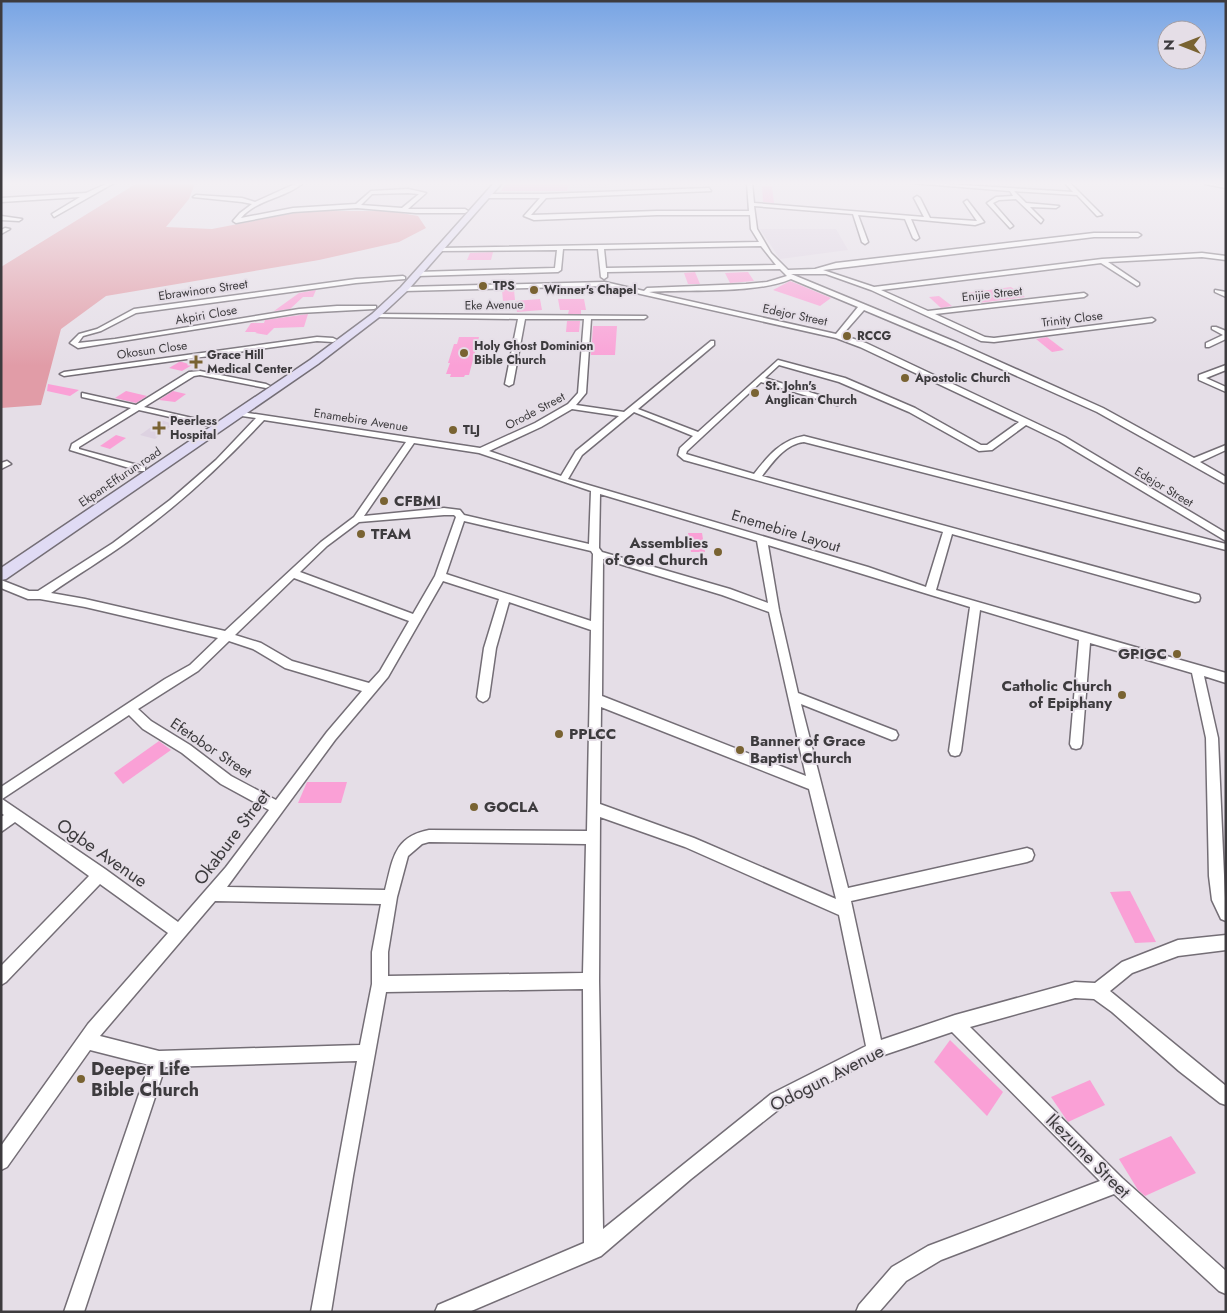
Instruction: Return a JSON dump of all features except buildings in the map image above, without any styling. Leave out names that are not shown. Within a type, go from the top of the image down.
[{"type":"main road","points":[[404,284],[437,244]]},
{"type":"main road","name":"Ekpan-Effurun road","points":[[1,575],[314,362],[417,274],[444,244]]},
{"type":"main road","points":[[1,565],[374,312]]},
{"type":"street","points":[[439,250],[741,244]]},
{"type":"street","points":[[763,244],[786,272],[1100,410],[1153,438],[1224,480]]},
{"type":"street","points":[[812,271],[836,265],[1016,244]]},
{"type":"street","points":[[601,246],[605,284]]},
{"type":"street","points":[[417,274],[558,270],[560,247]]},
{"type":"street","points":[[873,289],[1102,261],[1202,255],[1226,258]]},
{"type":"street","points":[[1102,261],[1137,284]]},
{"type":"street","points":[[604,270],[812,271],[828,273],[873,289],[927,313]]},
{"type":"street","points":[[628,290],[717,288],[781,282],[786,272]]},
{"type":"street","name":"Ebrawinoro Street","points":[[99,330],[134,311],[356,281],[404,284]]},
{"type":"street","name":"Edejor Street","points":[[404,284],[500,287],[605,284],[838,336],[863,345],[1026,421],[1079,449],[1226,538]]},
{"type":"street","points":[[1217,291],[1226,295]]},
{"type":"street","name":"Enijie Street","points":[[927,313],[1084,295]]},
{"type":"street","name":"Akpiri Close","points":[[99,330],[81,335],[74,345],[116,342],[347,306],[374,312]]},
{"type":"street","points":[[838,336],[863,306]]},
{"type":"street","name":"Eke Avenue","points":[[374,312],[644,317]]},
{"type":"street","name":"Trinity Close","points":[[927,313],[984,338],[994,340],[1152,320]]},
{"type":"street","points":[[509,384],[522,316]]},
{"type":"street","name":"Orode Street","points":[[481,451],[538,425],[571,406],[582,393],[588,316]]},
{"type":"street","points":[[1209,345],[1226,335],[1214,328]]},
{"type":"street","name":"Okosun Close","points":[[64,374],[318,339],[333,340]]},
{"type":"street","points":[[563,480],[571,467],[573,458],[579,451],[589,446],[711,343]]},
{"type":"street","points":[[1026,421],[989,448],[984,449],[904,407],[842,380],[784,362],[775,362],[698,435],[683,450],[682,455],[687,458],[1195,598]]},
{"type":"street","points":[[1226,367],[1202,377],[1203,380],[1226,390]]},
{"type":"street","points":[[142,469],[74,450],[78,444],[196,373],[266,386]]},
{"type":"street","points":[[759,379],[840,403]]},
{"type":"street","points":[[85,395],[207,424]]},
{"type":"street","points":[[571,406],[625,415]]},
{"type":"street","points":[[632,409],[698,435]]},
{"type":"street","name":"Enamebire Avenue","points":[[238,414],[481,451]]},
{"type":"street","points":[[40,595],[140,528],[175,500],[219,463],[262,417]]},
{"type":"street","points":[[756,477],[768,461],[791,441],[804,438],[1226,547]]},
{"type":"street","points":[[1,794],[169,682],[194,668],[292,573],[324,544],[357,519],[412,440]]},
{"type":"street","points":[[1193,462],[1226,447]]},
{"type":"street","name":"Enemebire Layout","points":[[481,451],[563,480],[975,606],[1226,678]]},
{"type":"street","points":[[594,1249],[591,981],[596,490]]},
{"type":"street","points":[[357,519],[388,519],[444,511],[457,512],[461,517],[596,551],[726,592],[774,610]]},
{"type":"street","name":"Okabure Street","points":[[1,1161],[87,1041],[144,971],[231,872],[332,736],[384,674],[440,576],[461,517]]},
{"type":"street","points":[[930,592],[948,530]]},
{"type":"street","points":[[762,540],[774,610],[793,696],[846,911],[875,1050]]},
{"type":"street","points":[[292,573],[415,619]]},
{"type":"street","points":[[440,576],[596,627]]},
{"type":"street","points":[[1,584],[28,595],[40,595],[85,603],[227,636],[257,646],[289,665],[372,689]]},
{"type":"street","points":[[483,697],[490,648],[505,597]]},
{"type":"street","points":[[955,751],[975,606]]},
{"type":"street","points":[[1076,744],[1085,638]]},
{"type":"street","points":[[1197,669],[1212,738],[1216,876],[1219,900],[1226,914]]},
{"type":"street","points":[[793,696],[892,735]]},
{"type":"street","points":[[595,699],[814,784]]},
{"type":"street","name":"Efetobor Street","points":[[130,709],[147,724],[186,749],[226,780],[278,808]]},
{"type":"street","name":"Ogbe Avenue","points":[[1,806],[180,932]]},
{"type":"street","points":[[593,808],[625,818],[745,866],[846,911]]},
{"type":"street","points":[[1,826],[13,815]]},
{"type":"street","points":[[321,1312],[380,984],[380,952],[390,897],[402,852],[420,838],[429,836],[592,838]]},
{"type":"street","points":[[842,896],[1027,855]]},
{"type":"street","points":[[1,977],[100,874]]},
{"type":"street","points":[[212,894],[390,897]]},
{"type":"street","points":[[1226,942],[1178,948],[1127,967],[1097,991],[1118,1006],[1185,1065],[1226,1097]]},
{"type":"street","points":[[380,984],[591,981]]},
{"type":"street","name":"Odogun Avenue","points":[[445,1312],[594,1249],[777,1100],[875,1050],[955,1023],[1075,990],[1097,991]]},
{"type":"street","name":"Ikezume Street","points":[[955,1023],[1116,1184],[1226,1284]]},
{"type":"street","points":[[87,1041],[159,1059],[367,1053]]},
{"type":"street","points":[[74,1312],[159,1059]]},
{"type":"street","points":[[866,1312],[899,1274],[935,1253],[1116,1184]]},
{"type":"shaded area","points":[[38,244],[389,244],[319,260],[106,296],[61,329],[41,405],[1,408],[1,267]]},
{"type":"shaded area","points":[[770,244],[845,244],[848,250],[780,259]]},
{"type":"shaded area","name":"Peerless Hospital","points":[[161,420],[173,424],[155,439],[140,435]]},
{"type":"place","name":"TPS","points":[[483,286]]},
{"type":"place","name":"Winner's Chapel","points":[[534,290]]},
{"type":"place","name":"RCCG","points":[[847,336]]},
{"type":"place","name":"Holy Ghost Dominion Bible Church","points":[[464,353]]},
{"type":"place","name":"Grace Hill Medical Center","points":[[196,362]]},
{"type":"place","name":"Apostolic Church","points":[[905,378]]},
{"type":"place","name":"St. John's Anglican Church","points":[[755,393]]},
{"type":"place","name":"Peerless Hospital","points":[[159,428]]},
{"type":"place","name":"TLJ","points":[[453,430]]},
{"type":"place","name":"CFBMI","points":[[384,501]]},
{"type":"place","name":"TFAM","points":[[361,534]]},
{"type":"place","name":"Assemblies of God Church","points":[[718,552]]},
{"type":"place","name":"GPIGC","points":[[1177,654]]},
{"type":"place","name":"Catholic Church of Epiphany","points":[[1122,695]]},
{"type":"place","name":"PPLCC","points":[[559,734]]},
{"type":"place","name":"Banner of Grace Baptist Church","points":[[740,750]]},
{"type":"place","name":"GOCLA","points":[[474,807]]},
{"type":"place","name":"Deeper Life Bible Church","points":[[81,1079]]}]
